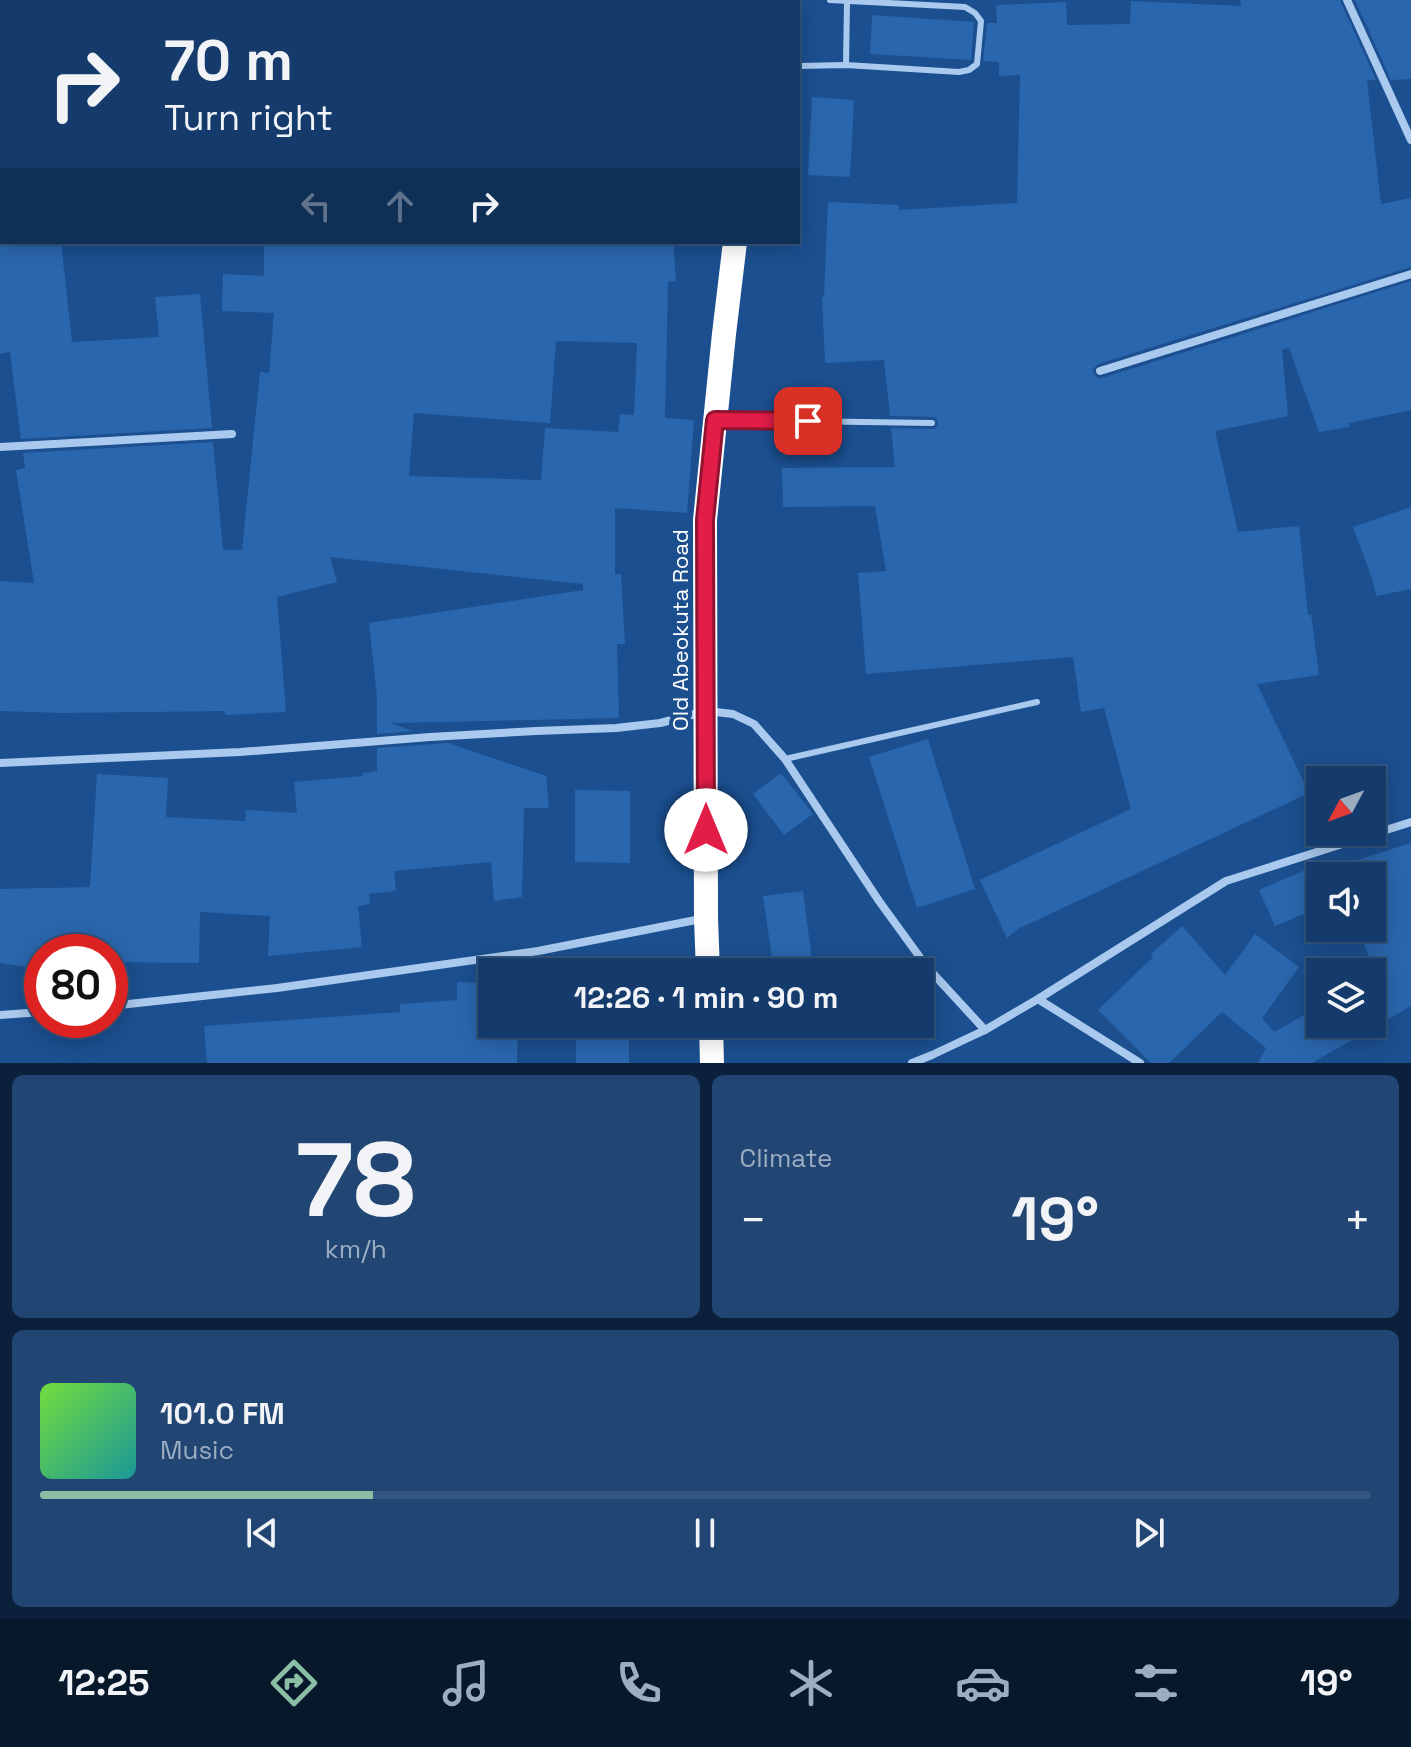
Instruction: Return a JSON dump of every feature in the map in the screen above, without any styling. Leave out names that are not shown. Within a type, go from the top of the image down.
[{"type":"highway","name":"Old Abeokuta Road","points":[[707,958],[705,520],[735,244]]},
{"type":"highway","points":[[711,1038],[712,1063]]},
{"type":"street","points":[[1347,0],[1411,140]]},
{"type":"street","points":[[1100,371],[1411,274]]},
{"type":"street","points":[[0,447],[232,434]]},
{"type":"street","points":[[0,763],[240,752],[430,737],[616,728],[660,723],[707,711],[733,714],[754,724],[785,759],[879,901],[927,967],[985,1030]]},
{"type":"street","points":[[912,1063],[985,1030],[1226,881],[1411,822]]},
{"type":"street","points":[[128,1004],[277,988],[538,951],[706,918]]},
{"type":"street","points":[[1038,999],[1140,1063]]},
{"type":"street","points":[[0,1015],[24,1013]]},
{"type":"lane","points":[[800,66],[846,65],[959,72],[977,64],[981,21],[971,10],[955,6],[830,0]]},
{"type":"lane","points":[[846,65],[847,2]]},
{"type":"lane","points":[[715,420],[932,423]]},
{"type":"lane","points":[[785,759],[1037,702]]},
{"type":"building","points":[[1240,0],[1340,0],[1376,80],[1367,80],[1381,204],[1411,198],[1411,267],[1098,364],[1093,369],[1094,374],[1102,378],[1411,281],[1411,410],[1319,432],[1289,348],[1282,350],[1288,416],[1215,431],[1238,532],[1299,526],[1308,615],[1311,614],[1319,675],[1257,684],[1306,787],[1306,794],[1018,929],[1007,938],[980,880],[1131,809],[1104,708],[1081,712],[1073,657],[866,674],[858,573],[886,571],[875,506],[783,507],[782,468],[895,467],[891,428],[932,429],[938,424],[933,417],[890,416],[884,360],[825,363],[822,297],[828,202],[899,205],[899,210],[1017,203],[1020,75],[999,76],[999,62],[983,61],[987,23],[997,23],[996,5],[1066,2],[1067,25],[1130,24],[1131,1],[1241,6]]},
{"type":"building","points":[[1355,0],[1411,0],[1411,79],[1391,80]]},
{"type":"building","points":[[872,15],[974,22],[971,60],[870,54]]},
{"type":"building","points":[[812,97],[854,100],[850,177],[808,175]]},
{"type":"building","points":[[0,244],[61,244],[72,342],[159,337],[155,297],[200,294],[212,428],[21,439],[10,352],[0,354]]},
{"type":"building","points":[[264,244],[673,244],[676,281],[668,282],[665,418],[694,420],[687,513],[615,508],[615,574],[621,574],[625,644],[617,644],[619,718],[390,723],[413,731],[377,734],[377,698],[369,623],[583,590],[583,584],[330,557],[337,582],[277,597],[286,712],[225,715],[225,711],[0,711],[0,581],[34,583],[16,470],[25,468],[23,453],[213,442],[223,550],[242,550],[260,372],[269,373],[274,313],[222,311],[223,274],[264,276]],"holes":[[[556,341],[637,343],[634,415],[620,414],[618,432],[545,428],[541,480],[409,476],[414,413],[550,423]]]},
{"type":"building","points":[[1411,507],[1411,589],[1376,596],[1353,527]]},
{"type":"building","points":[[928,739],[975,889],[917,908],[869,757]]},
{"type":"building","points":[[448,743],[546,776],[549,808],[524,808],[522,897],[494,901],[491,862],[394,871],[396,891],[369,894],[370,904],[358,906],[362,947],[268,956],[270,916],[200,912],[199,963],[128,962],[128,934],[24,934],[24,966],[0,963],[0,889],[90,887],[97,774],[168,778],[166,817],[245,821],[246,810],[297,813],[294,782],[363,776],[363,773],[377,771],[377,748]]},
{"type":"building","points":[[781,773],[813,814],[784,835],[753,794]]},
{"type":"building","points":[[575,790],[630,791],[630,863],[575,862]]},
{"type":"building","points":[[1411,843],[1411,1006],[1386,1020],[1386,958],[1369,958],[1364,942],[1386,942],[1386,862],[1351,862]]},
{"type":"building","points":[[1306,870],[1306,913],[1275,926],[1259,890]]},
{"type":"building","points":[[803,891],[812,958],[772,958],[763,896]]},
{"type":"building","points":[[1182,926],[1225,975],[1255,934],[1299,967],[1262,1018],[1274,1032],[1306,1014],[1306,1038],[1355,1038],[1312,1063],[1258,1063],[1266,1048],[1222,1012],[1169,1063],[1151,1063],[1098,1010]]},
{"type":"building","points":[[457,982],[478,983],[478,1038],[518,1038],[517,1063],[207,1063],[204,1026],[400,1012],[400,1004],[457,1000]]},
{"type":"building","points":[[576,1038],[629,1038],[629,1063],[576,1063]]},
{"type":"route","points":[[706,830],[705,520],[715,420],[808,421]]}]
